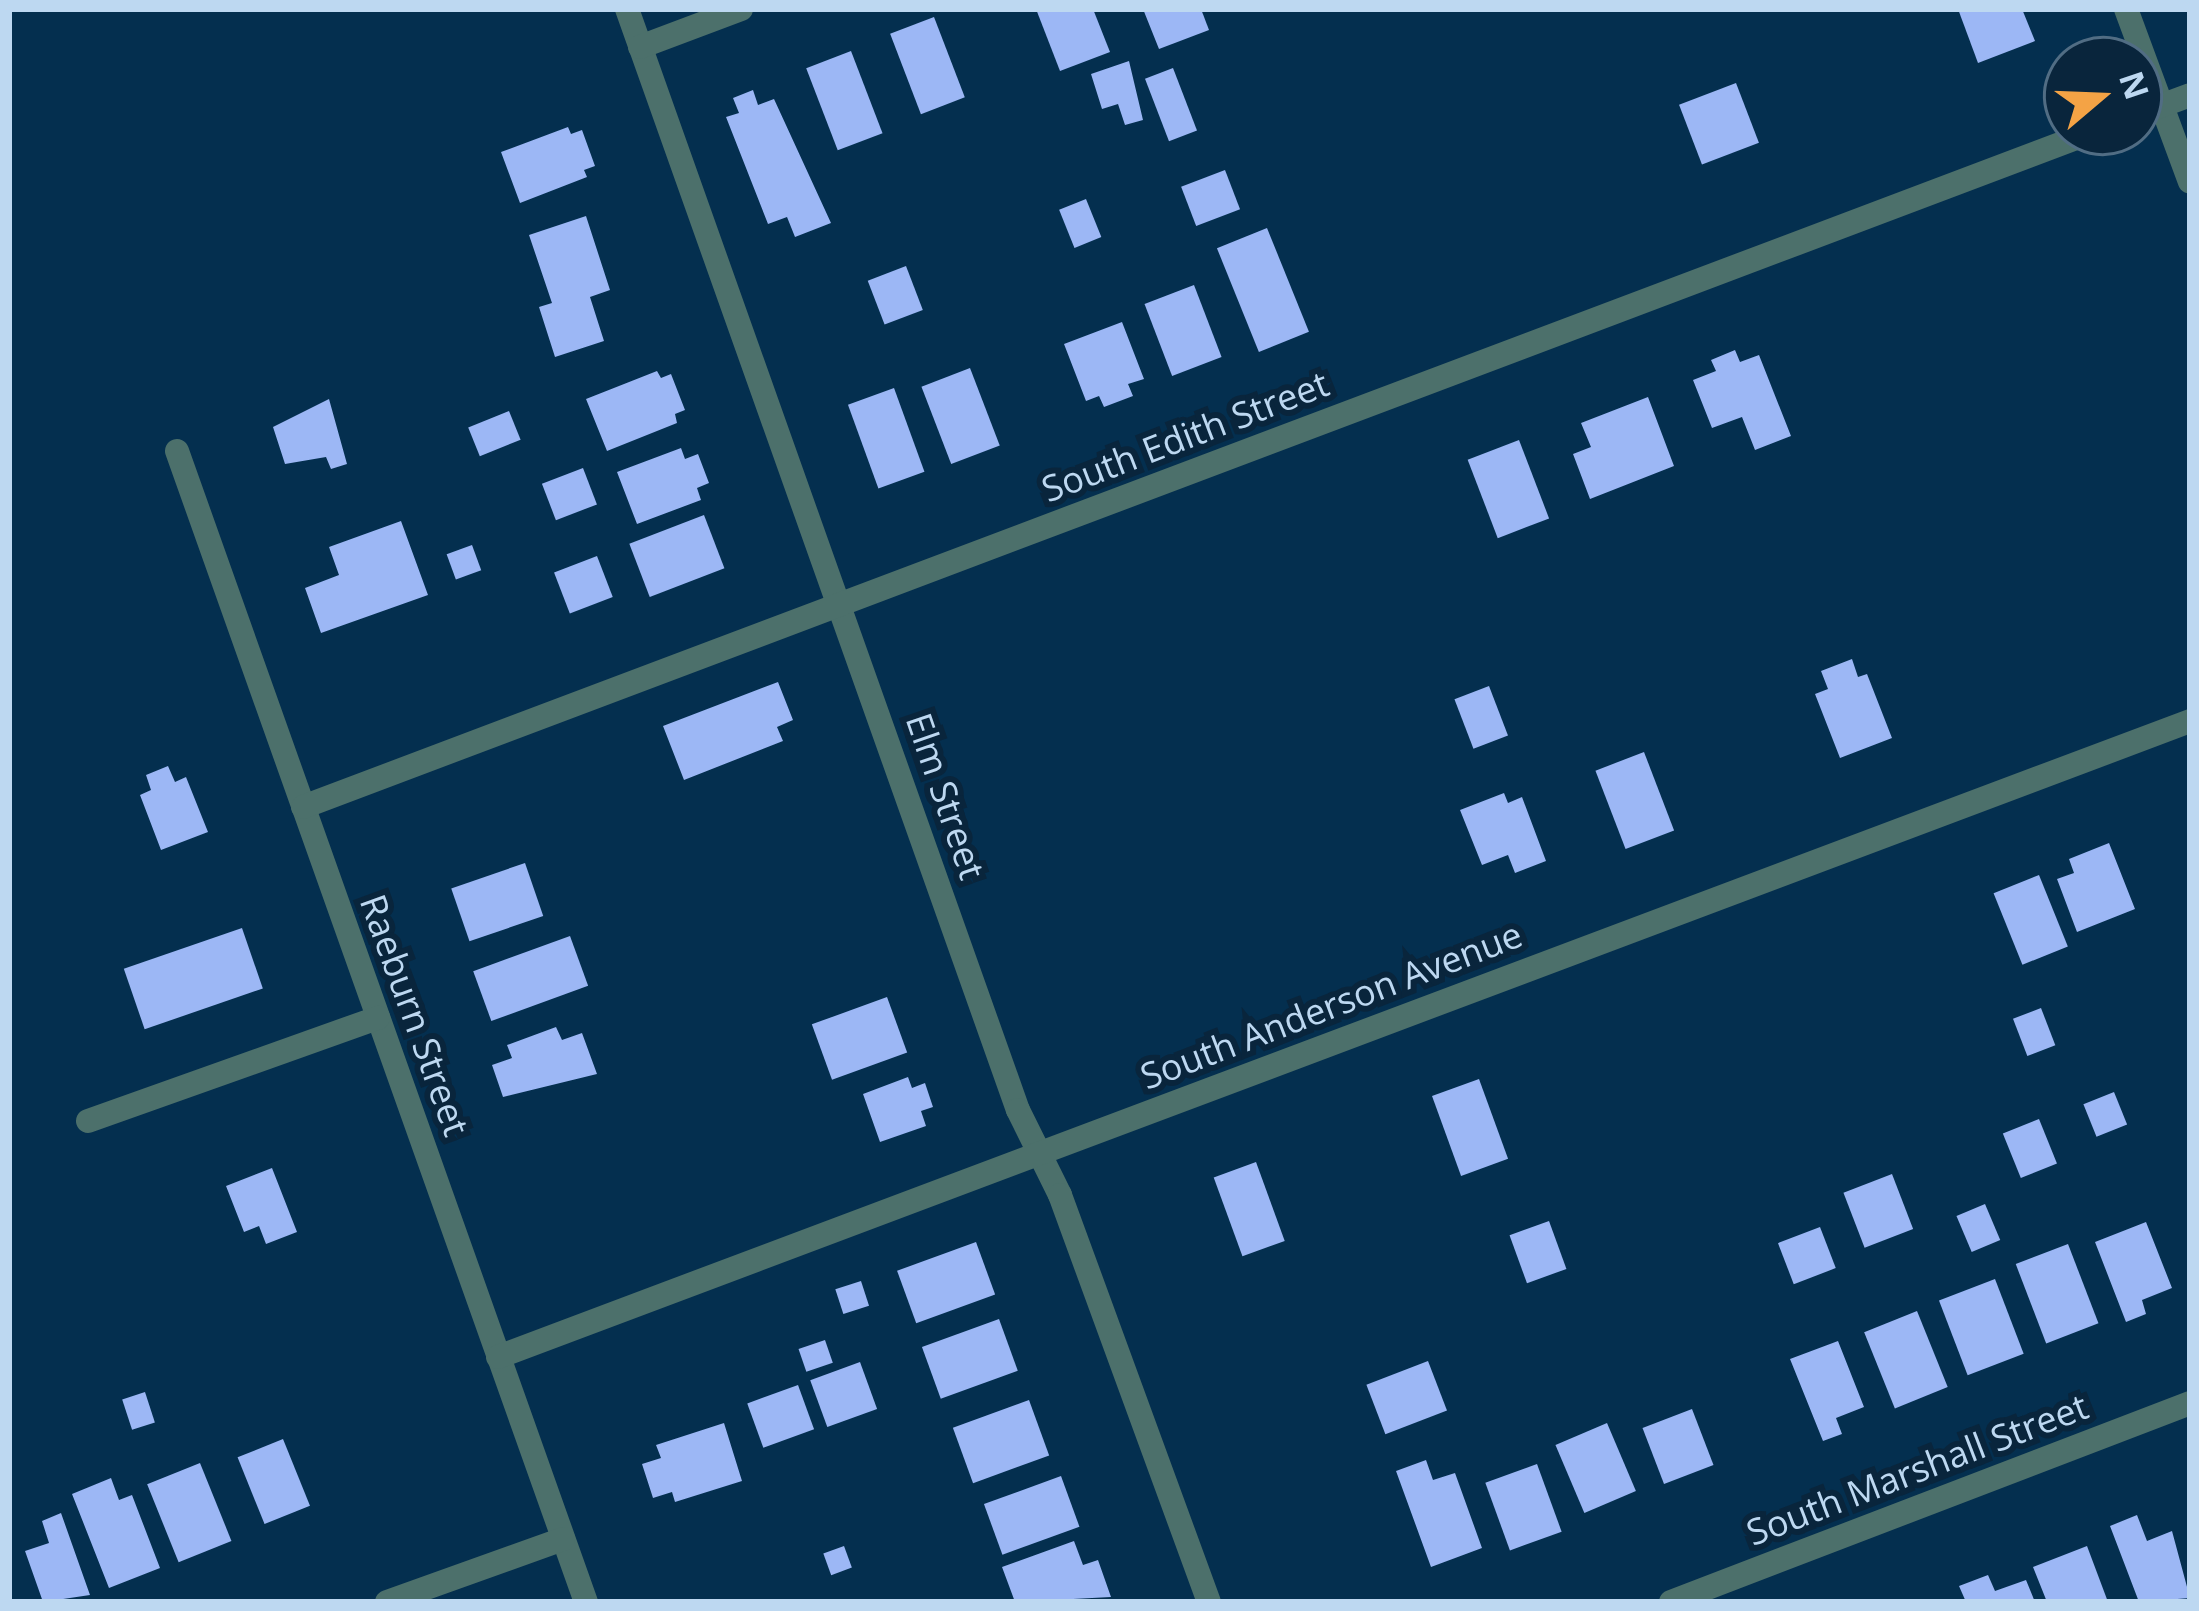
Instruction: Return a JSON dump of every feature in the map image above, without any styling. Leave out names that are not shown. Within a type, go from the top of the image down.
[{"type":"street","name":"Elm Street","points":[[627,9],[1040,1153],[1209,1602]]},
{"type":"street","points":[[640,47],[741,9]]},
{"type":"street","points":[[2163,133],[2190,182]]},
{"type":"street","name":"South Edith Street","points":[[303,807],[2043,150]]},
{"type":"street","name":"Raeburn Street","points":[[177,451],[586,1602]]},
{"type":"street","name":"South Anderson Avenue","points":[[498,1357],[2190,721]]},
{"type":"street","points":[[88,1121],[378,1018]]},
{"type":"street","name":"South Marshall Street","points":[[1671,1602],[2190,1403]]},
{"type":"street","points":[[387,1602],[563,1539]]},
{"type":"building","points":[[1036,9],[1093,9],[1110,52],[1060,71]]},
{"type":"building","points":[[1143,9],[1201,9],[1209,30],[1159,49]]},
{"type":"building","points":[[1958,9],[2022,9],[2035,41],[1978,63]]},
{"type":"building","points":[[934,17],[965,97],[921,114],[890,34]]},
{"type":"building","points":[[851,51],[883,133],[838,150],[806,68]]},
{"type":"building","points":[[1129,61],[1143,120],[1125,125],[1118,104],[1102,109],[1091,74]]},
{"type":"building","points":[[1173,68],[1197,131],[1169,141],[1145,79]]},
{"type":"building","points":[[1736,83],[1759,143],[1702,165],[1679,105]]},
{"type":"building","points":[[753,90],[758,105],[774,99],[831,223],[795,237],[787,217],[768,224],[726,117],[739,113],[733,98]]},
{"type":"building","points":[[568,127],[571,134],[582,130],[595,166],[584,170],[587,177],[520,203],[501,152]]},
{"type":"building","points":[[1225,170],[1240,209],[1196,226],[1181,187]]},
{"type":"building","points":[[1086,199],[1101,237],[1074,248],[1059,210]]},
{"type":"building","points":[[586,216],[610,290],[590,297],[604,341],[555,357],[539,307],[552,303],[529,235]]},
{"type":"building","points":[[1267,228],[1309,332],[1259,352],[1217,248]]},
{"type":"building","points":[[906,266],[923,310],[885,325],[868,281]]},
{"type":"building","points":[[1194,285],[1222,357],[1172,376],[1145,304]]},
{"type":"building","points":[[1122,322],[1144,379],[1128,384],[1133,396],[1104,407],[1099,396],[1086,401],[1064,344]]},
{"type":"building","points":[[1735,350],[1740,362],[1759,355],[1791,436],[1755,450],[1742,417],[1712,428],[1693,380],[1716,371],[1711,360]]},
{"type":"building","points":[[970,368],[1000,445],[951,464],[921,387]]},
{"type":"building","points":[[657,371],[661,378],[671,374],[685,410],[675,414],[677,423],[607,451],[586,399]]},
{"type":"building","points":[[894,388],[924,472],[878,488],[848,405]]},
{"type":"building","points":[[1648,397],[1674,466],[1590,499],[1573,454],[1591,447],[1581,423]]},
{"type":"building","points":[[329,399],[347,464],[331,469],[326,457],[285,464],[273,427]]},
{"type":"building","points":[[509,411],[521,440],[480,456],[468,427]]},
{"type":"building","points":[[1519,440],[1549,518],[1498,538],[1468,460]]},
{"type":"building","points":[[681,448],[685,459],[698,454],[709,483],[697,488],[701,500],[637,524],[617,472]]},
{"type":"building","points":[[583,468],[597,504],[556,520],[542,484]]},
{"type":"building","points":[[704,515],[724,568],[650,597],[629,544]]},
{"type":"building","points":[[401,521],[428,595],[321,633],[305,588],[339,575],[329,547]]},
{"type":"building","points":[[472,545],[481,570],[456,580],[447,554]]},
{"type":"building","points":[[597,556],[613,597],[570,614],[554,572]]},
{"type":"building","points":[[1852,659],[1858,677],[1867,674],[1892,738],[1840,758],[1815,694],[1828,689],[1821,671]]},
{"type":"building","points":[[778,682],[793,720],[777,727],[783,741],[684,780],[663,726]]},
{"type":"building","points":[[1489,686],[1508,735],[1473,749],[1454,699]]},
{"type":"building","points":[[1644,752],[1674,830],[1626,849],[1595,771]]},
{"type":"building","points":[[168,766],[175,782],[186,777],[208,832],[161,850],[140,795],[151,790],[146,775]]},
{"type":"building","points":[[1504,793],[1508,803],[1522,797],[1546,861],[1515,873],[1508,855],[1482,865],[1460,810]]},
{"type":"building","points":[[2109,843],[2135,909],[2077,932],[2057,879],[2074,873],[2069,859]]},
{"type":"building","points":[[525,863],[543,916],[469,941],[451,888]]},
{"type":"building","points":[[2039,875],[2068,946],[2022,965],[1994,893]]},
{"type":"building","points":[[242,928],[263,989],[145,1029],[124,969]]},
{"type":"building","points":[[570,936],[588,986],[491,1021],[473,971]]},
{"type":"building","points":[[887,997],[907,1052],[832,1080],[812,1024]]},
{"type":"building","points":[[2041,1008],[2055,1045],[2027,1056],[2013,1019]]},
{"type":"building","points":[[556,1027],[562,1040],[582,1033],[597,1074],[503,1097],[492,1065],[512,1058],[507,1045]]},
{"type":"building","points":[[908,1077],[912,1088],[925,1083],[933,1107],[921,1111],[926,1126],[880,1142],[863,1094]]},
{"type":"building","points":[[1479,1079],[1508,1159],[1461,1176],[1432,1096]]},
{"type":"building","points":[[2114,1092],[2127,1124],[2097,1137],[2083,1104]]},
{"type":"building","points":[[2039,1119],[2057,1164],[2021,1178],[2003,1134]]},
{"type":"building","points":[[1256,1162],[1285,1241],[1242,1256],[1214,1177]]},
{"type":"building","points":[[272,1168],[297,1232],[266,1244],[259,1226],[244,1232],[226,1186]]},
{"type":"building","points":[[1892,1174],[1913,1229],[1865,1248],[1843,1193]]},
{"type":"building","points":[[1985,1204],[2000,1240],[1972,1252],[1956,1216]]},
{"type":"building","points":[[1549,1221],[1566,1269],[1527,1283],[1510,1235]]},
{"type":"building","points":[[2146,1222],[2172,1288],[2142,1300],[2146,1314],[2126,1322],[2095,1242]]},
{"type":"building","points":[[1820,1227],[1836,1268],[1794,1284],[1778,1243]]},
{"type":"building","points":[[976,1242],[995,1295],[916,1323],[897,1271]]},
{"type":"building","points":[[2068,1244],[2098,1323],[2046,1343],[2016,1264]]},
{"type":"building","points":[[1995,1279],[2024,1354],[1968,1375],[1939,1301]]},
{"type":"building","points":[[861,1281],[869,1306],[843,1314],[835,1289]]},
{"type":"building","points":[[1917,1311],[1948,1387],[1895,1408],[1864,1332]]},
{"type":"building","points":[[999,1319],[1018,1371],[941,1399],[922,1347]]},
{"type":"building","points":[[825,1340],[833,1363],[806,1372],[799,1349]]},
{"type":"building","points":[[1838,1341],[1864,1407],[1836,1418],[1842,1434],[1823,1441],[1790,1359]]},
{"type":"building","points":[[1428,1361],[1447,1410],[1385,1434],[1366,1385]]},
{"type":"building","points":[[860,1362],[877,1409],[827,1427],[810,1380]]},
{"type":"building","points":[[798,1385],[814,1429],[763,1448],[747,1403]]},
{"type":"building","points":[[145,1392],[155,1422],[132,1430],[122,1399]]},
{"type":"building","points":[[1029,1400],[1049,1455],[973,1483],[953,1428]]},
{"type":"building","points":[[1692,1409],[1714,1465],[1664,1484],[1643,1428]]},
{"type":"building","points":[[724,1423],[742,1481],[675,1502],[672,1492],[653,1498],[642,1464],[661,1458],[656,1445]]},
{"type":"building","points":[[1607,1423],[1636,1491],[1584,1513],[1555,1445]]},
{"type":"building","points":[[283,1439],[310,1506],[265,1524],[238,1457]]},
{"type":"building","points":[[1426,1460],[1433,1480],[1455,1473],[1482,1548],[1431,1567],[1396,1471]]},
{"type":"building","points":[[200,1463],[231,1541],[179,1562],[147,1484]]},
{"type":"building","points":[[1537,1464],[1562,1532],[1510,1550],[1485,1483]]},
{"type":"building","points":[[1061,1476],[1079,1527],[1002,1555],[984,1504]]},
{"type":"building","points":[[111,1478],[119,1500],[132,1495],[160,1568],[109,1588],[72,1494]]},
{"type":"building","points":[[61,1513],[90,1595],[43,1602],[25,1551],[49,1543],[42,1521]]},
{"type":"building","points":[[2137,1515],[2147,1541],[2172,1531],[2190,1598],[2139,1602],[2110,1526]]},
{"type":"building","points":[[1074,1541],[1083,1565],[1098,1560],[1111,1597],[1015,1602],[1002,1567]]},
{"type":"building","points":[[844,1546],[852,1568],[831,1575],[823,1554]]},
{"type":"building","points":[[2087,1546],[2108,1602],[2047,1602],[2033,1567]]},
{"type":"building","points":[[1988,1575],[1995,1591],[2026,1580],[2035,1602],[1966,1602],[1959,1586]]}]
